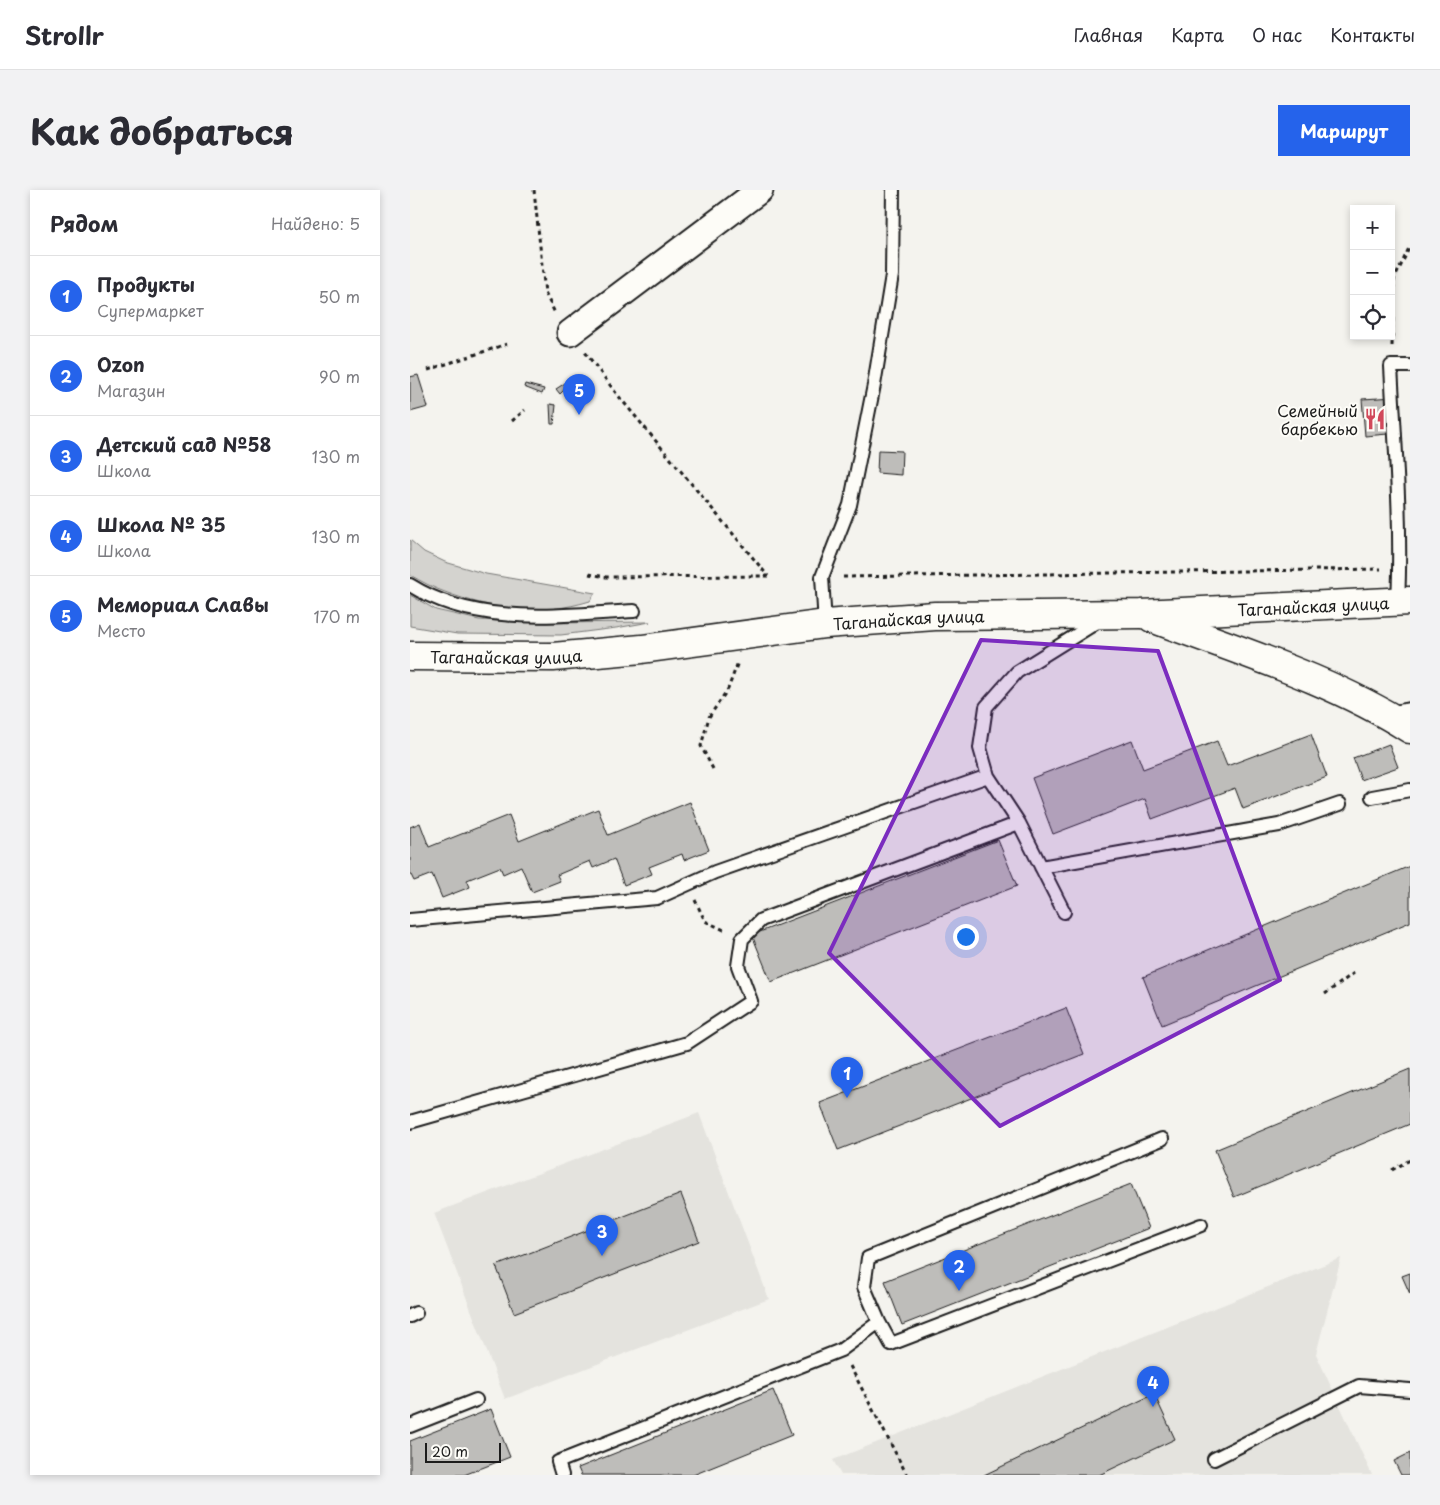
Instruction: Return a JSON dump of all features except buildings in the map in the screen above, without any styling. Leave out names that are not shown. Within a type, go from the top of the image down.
[{"type":"main road","name":"Таганайская улица","points":[[410,656],[553,657],[642,649],[825,624],[935,616],[1141,614],[1404,601]]},
{"type":"main road","points":[[1141,614],[1398,711],[1410,729]]},
{"type":"main road","points":[[410,642],[447,656]]},
{"type":"street","points":[[570,333],[760,190]]},
{"type":"lane","points":[[825,624],[822,577],[850,505],[874,385],[892,274],[893,190]]},
{"type":"lane","points":[[1404,601],[1400,568],[1391,366],[1410,366]]},
{"type":"lane","points":[[410,585],[421,592],[452,605],[490,614],[530,616],[634,611]]},
{"type":"lane","points":[[1064,912],[1019,823],[988,776],[980,748],[986,707],[1017,672],[1110,614]]},
{"type":"lane","points":[[410,920],[657,898],[715,872],[988,776]]},
{"type":"lane","points":[[1372,797],[1410,790]]},
{"type":"lane","points":[[1041,868],[1279,825],[1340,804]]},
{"type":"lane","points":[[410,1122],[687,1043],[751,1001],[738,966],[742,939],[761,920],[1019,823]]},
{"type":"lane","points":[[1162,1139],[868,1258],[864,1287],[879,1322],[891,1344],[1201,1224]]},
{"type":"lane","points":[[562,1475],[558,1462],[842,1350],[879,1322]]},
{"type":"lane","points":[[1214,1459],[1359,1386],[1410,1390]]},
{"type":"lane","points":[[410,1426],[476,1400]]},
{"type":"path","points":[[534,190],[545,293],[552,310],[616,393],[768,576],[606,577],[589,574]]},
{"type":"path","points":[[1391,366],[1394,280],[1410,246]]},
{"type":"path","points":[[428,370],[506,344]]},
{"type":"path","points":[[512,421],[525,410]]},
{"type":"path","points":[[822,577],[1388,568]]},
{"type":"path","points":[[713,769],[701,746],[709,717],[728,689],[739,658]]},
{"type":"path","points":[[688,884],[704,921],[742,939]]},
{"type":"path","points":[[1325,994],[1354,973]]},
{"type":"path","points":[[1392,1170],[1410,1160]]},
{"type":"path","points":[[842,1350],[907,1475]]},
{"type":"highlighted area","points":[[981,640],[1158,651],[1280,980],[1000,1126],[829,953]]},
{"type":"shaded area","points":[[410,540],[424,552],[445,562],[486,574],[595,593],[590,601],[572,606],[535,609],[498,607],[462,598],[410,575]]},
{"type":"shaded area","points":[[410,595],[436,610],[479,620],[545,623],[650,622],[561,635],[457,634],[410,626]]},
{"type":"shaded area","points":[[699,1113],[769,1299],[505,1399],[434,1213]]},
{"type":"shaded area","points":[[1341,1258],[1316,1354],[1372,1475],[841,1475],[833,1460]]},
{"type":"place","name":"Мемориал Славы","points":[[579,415]]},
{"type":"place","name":"Семейный барбекью","points":[[1375,419]]},
{"type":"place","name":"Продукты","points":[[847,1098]]},
{"type":"place","name":"Детский сад №58","points":[[602,1256]]},
{"type":"place","name":"Ozon","points":[[959,1291]]},
{"type":"place","name":"Школа № 35","points":[[1153,1407]]}]
